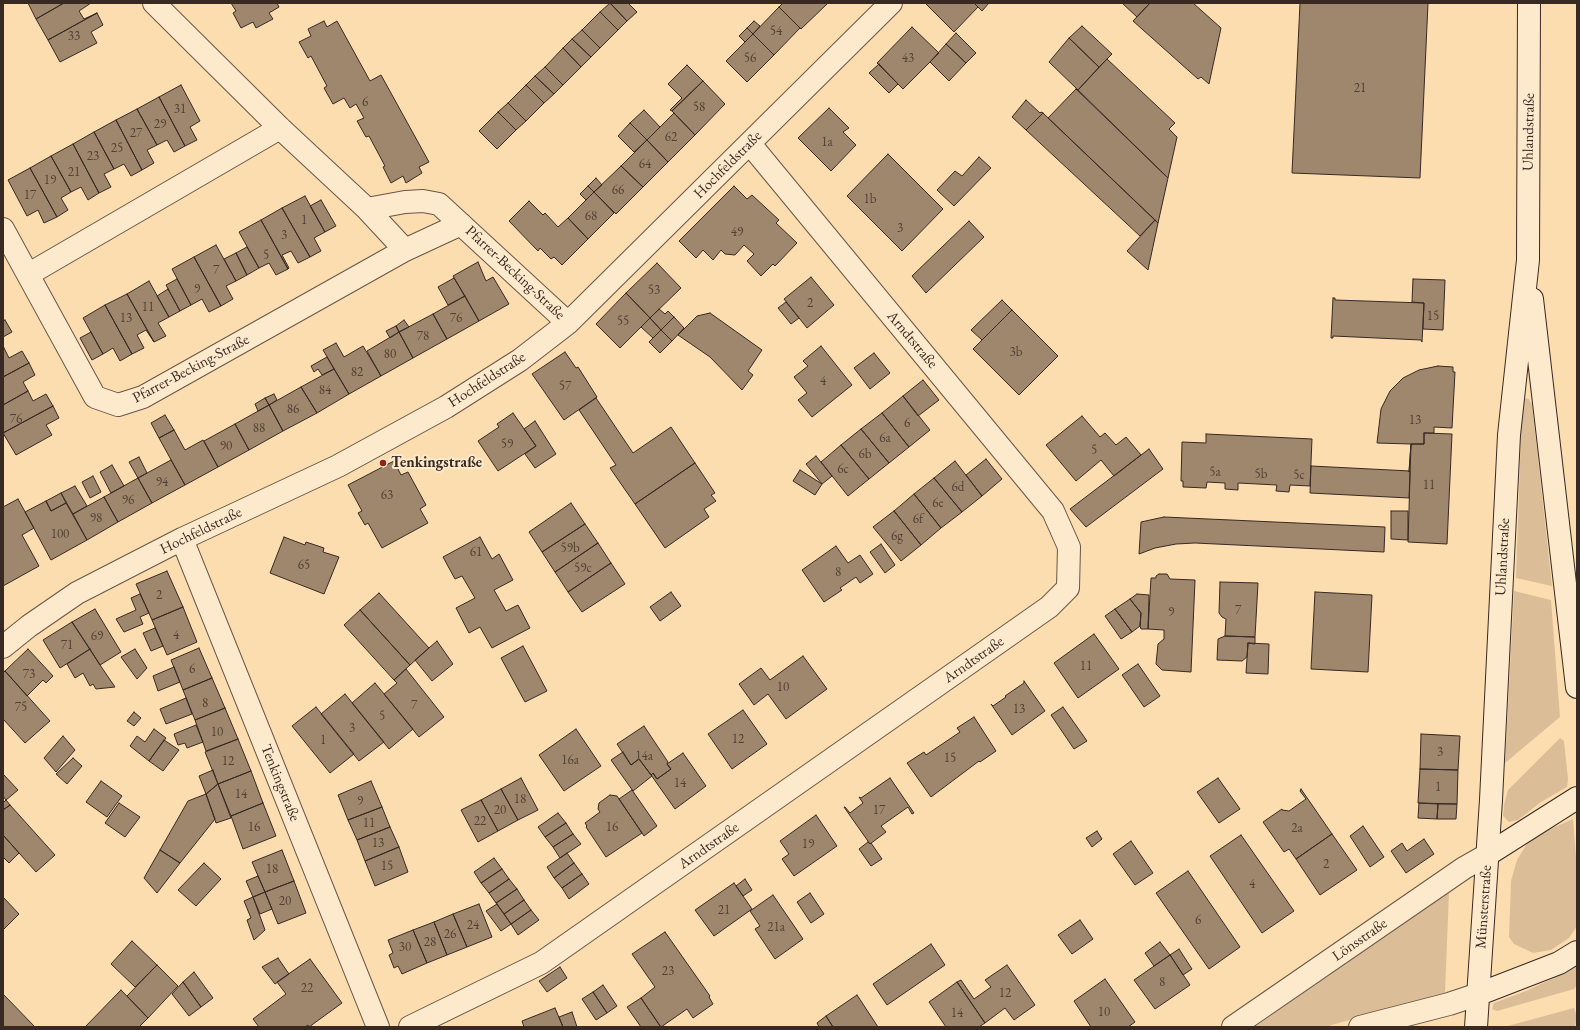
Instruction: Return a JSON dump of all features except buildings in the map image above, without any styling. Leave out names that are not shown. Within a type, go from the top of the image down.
[{"type":"street","points":[[154,3],[280,128],[368,210],[405,250]]},
{"type":"street","name":"Hochfeldstraße","points":[[3,647],[29,626],[77,593],[182,539],[338,466],[446,407],[520,360],[568,323],[891,3]]},
{"type":"street","name":"Uhlandstraße","points":[[1487,855],[1509,435],[1528,260],[1529,3]]},
{"type":"street","points":[[29,274],[280,128]]},
{"type":"street","name":"Arndtstraße","points":[[410,1027],[541,963],[1049,607],[1068,588],[1069,547],[1053,511],[750,144]]},
{"type":"street","name":"Pfarrer-Becking-Straße","points":[[368,210],[405,202],[423,201],[439,204],[568,323]]},
{"type":"street","name":"Pfarrer-Becking-Straße","points":[[3,229],[95,397],[118,405],[143,397],[405,250],[461,224]]},
{"type":"street","name":"Uhlandstraße","points":[[1528,260],[1577,687]]},
{"type":"street","name":"Tenkingstraße","points":[[182,539],[378,1027]]},
{"type":"street","name":"Münsterstraße","points":[[1476,1027],[1487,855],[1577,798]]},
{"type":"street","name":"Lönsstraße","points":[[1233,1027],[1464,868],[1487,855]]},
{"type":"street","points":[[1360,1027],[1449,1004],[1479,994],[1559,963],[1577,952]]},
{"type":"shaded area","points":[[1525,398],[1529,399],[1532,404],[1552,586],[1516,578],[1522,404]]},
{"type":"shaded area","points":[[1514,591],[1551,600],[1560,717],[1505,763]]},
{"type":"shaded area","points":[[1560,738],[1564,741],[1568,779],[1567,787],[1541,802],[1518,820],[1509,822],[1503,816],[1508,790]]},
{"type":"shaded area","points":[[1573,819],[1577,870],[1577,926],[1569,938],[1551,950],[1533,953],[1514,944],[1509,937],[1511,881],[1517,860],[1528,842],[1546,831]]},
{"type":"shaded area","points":[[1449,892],[1445,993],[1325,1027],[1255,1027],[1287,1004]]},
{"type":"shaded area","points":[[1575,966],[1577,967],[1577,985],[1574,989],[1497,1011],[1492,1009],[1494,1003],[1526,991]]},
{"type":"shaded area","points":[[1574,1008],[1577,1017],[1575,1027],[1504,1027]]},
{"type":"place","name":"Tenkingstraße","points":[[383,463]]}]
